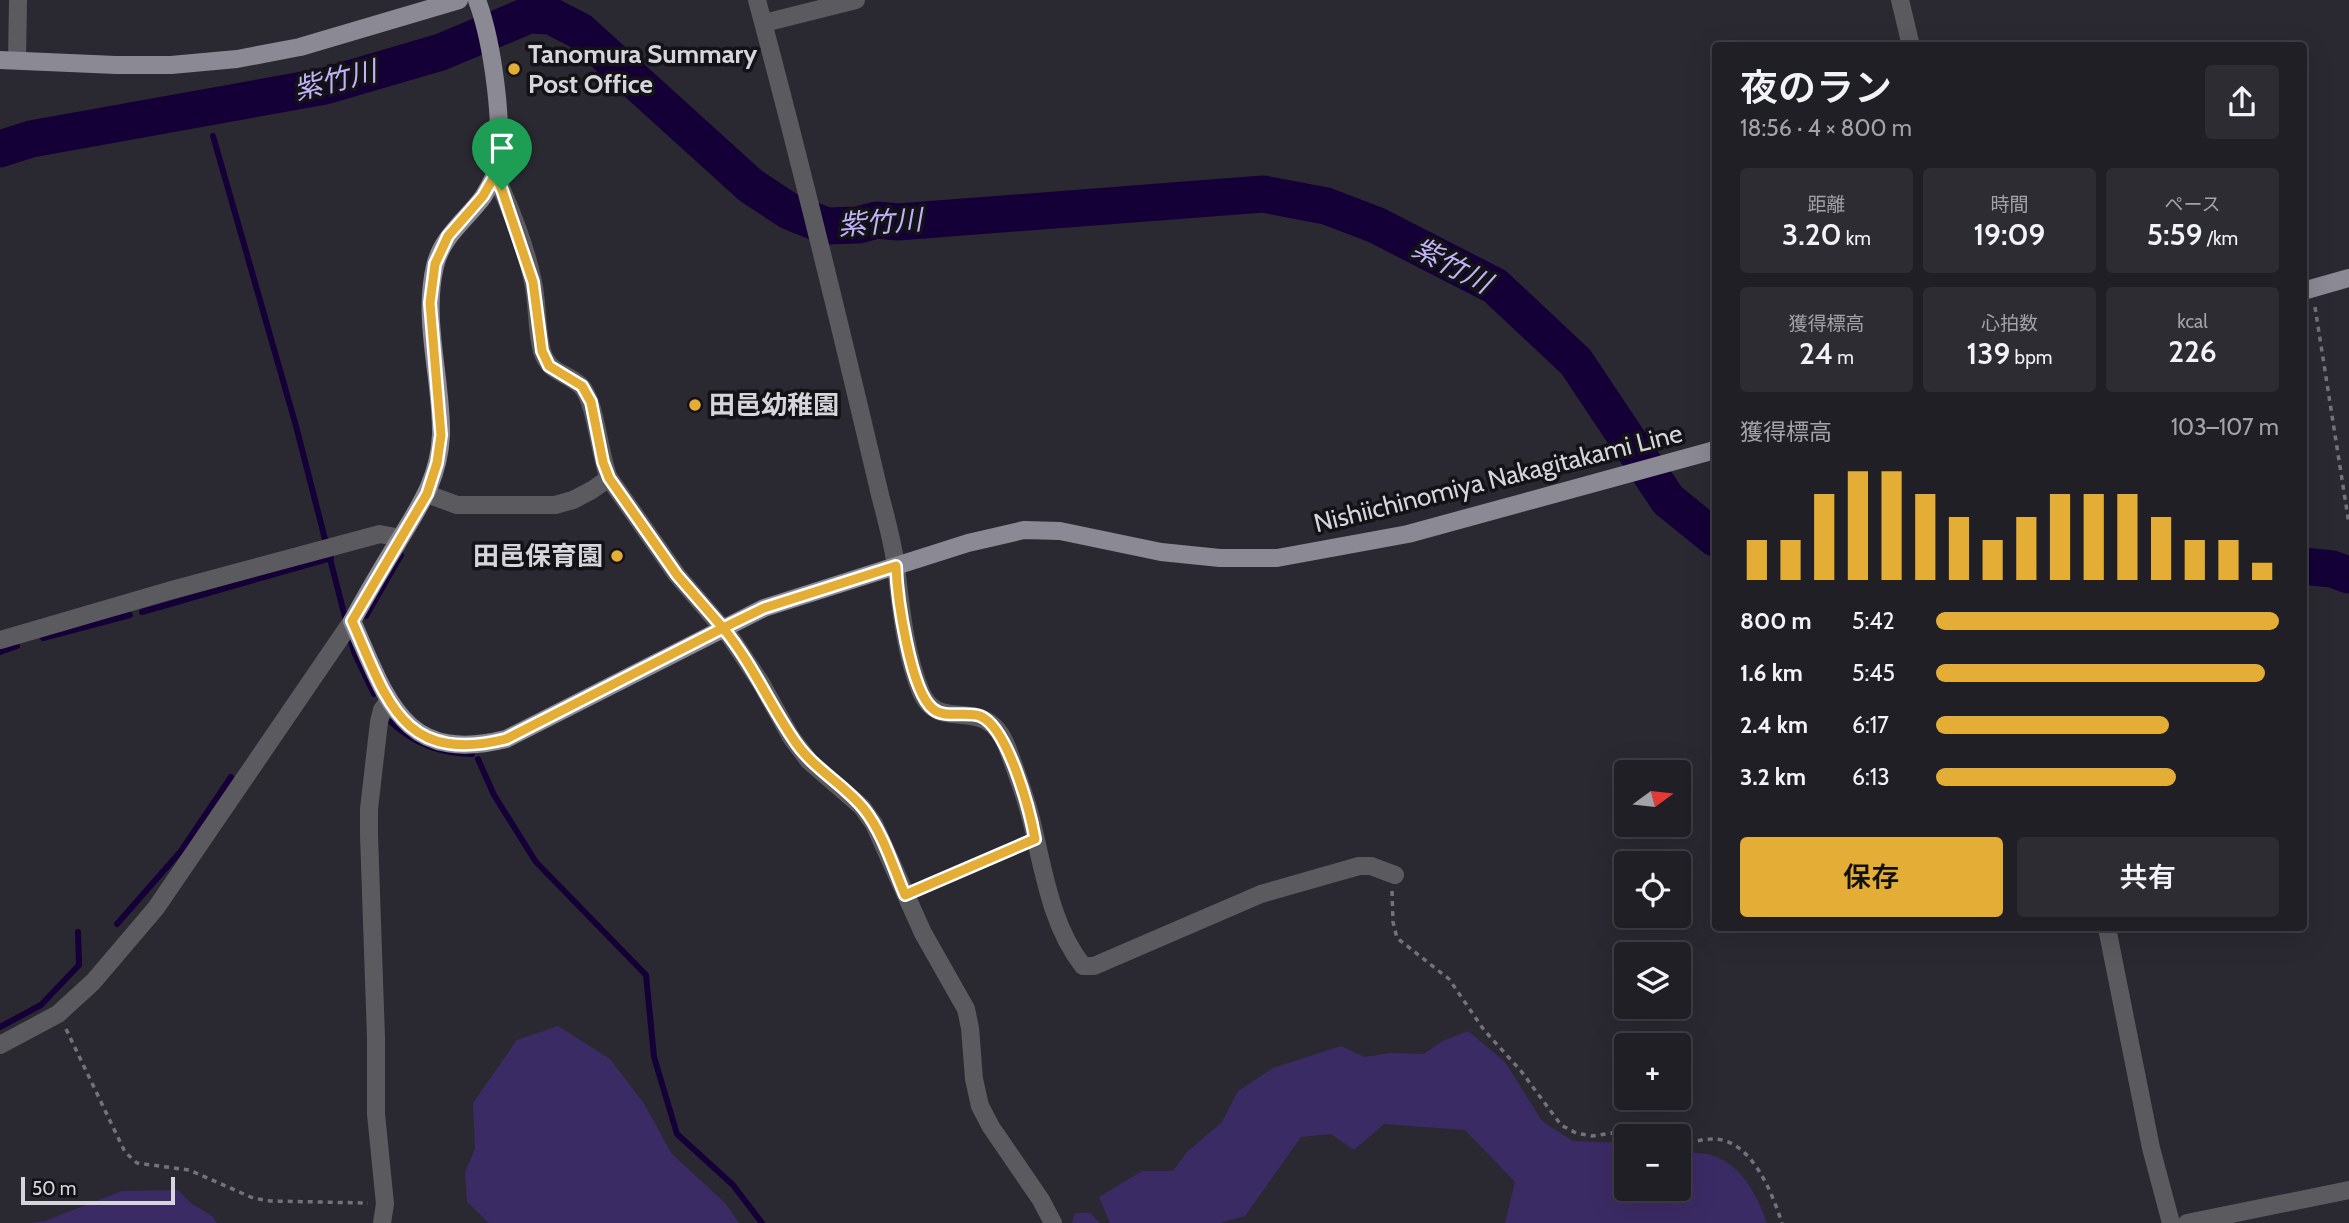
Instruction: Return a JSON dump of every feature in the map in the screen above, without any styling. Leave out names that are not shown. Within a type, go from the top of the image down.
[{"type":"main road","points":[[8,60],[171,65],[237,60],[300,47],[458,0]]},
{"type":"main road","points":[[352,621],[427,494],[437,463],[441,435],[430,303],[435,264],[448,236],[483,196],[495,175],[499,145],[492,57],[485,22],[477,0]]},
{"type":"main road","points":[[2308,289],[2349,278]]},
{"type":"main road","name":"Nishiichinomiya Nakagitakami Line","points":[[352,621],[388,702],[402,720],[415,731],[438,741],[461,746],[482,745],[506,739],[764,608],[968,543],[1024,530],[1060,531],[1161,552],[1220,558],[1277,558],[1408,534],[1712,451]]},
{"type":"street","points":[[8,60],[18,0]]},
{"type":"street","points":[[757,0],[818,234],[896,566],[897,590],[913,667],[922,695],[932,709],[941,713],[979,716],[994,725],[1006,744],[1032,821],[1059,925],[1073,954],[1083,966],[1094,966],[1261,894],[1359,866],[1371,866],[1395,875]]},
{"type":"street","points":[[764,23],[856,0]]},
{"type":"street","points":[[1900,0],[1910,42]]},
{"type":"street","points":[[495,175],[533,282],[542,351],[549,366],[582,386],[591,402],[603,462],[609,478],[670,565],[723,628],[761,683],[791,737],[809,761],[862,807],[874,824],[923,933],[966,1009],[980,1106],[1053,1223]]},
{"type":"street","points":[[427,494],[457,505],[555,505],[592,491],[609,478]]},
{"type":"street","points":[[0,640],[380,534],[400,538]]},
{"type":"street","points":[[0,1045],[58,1014],[93,982],[156,908],[352,621]]},
{"type":"street","points":[[382,1223],[385,1204],[376,1114],[369,822],[379,722],[382,710],[388,702]]},
{"type":"street","points":[[2108,931],[2151,1148],[2171,1223]]},
{"type":"street","points":[[2186,1223],[2349,1190]]},
{"type":"path","points":[[2308,289],[2349,524]]},
{"type":"path","points":[[905,895],[1035,839]]},
{"type":"path","points":[[1395,875],[1392,889],[1397,938],[1449,979],[1484,1030],[1521,1071],[1561,1125],[1576,1133],[1592,1136],[1614,1133]]},
{"type":"path","points":[[58,1014],[125,1152],[137,1163],[189,1170],[253,1198],[270,1201],[385,1204]]},
{"type":"path","points":[[1691,1143],[1724,1140],[1744,1152],[1761,1172],[1782,1223]]},
{"type":"shaded area","points":[[558,1026],[610,1059],[645,1105],[671,1153],[726,1204],[739,1223],[489,1223],[467,1202],[465,1172],[475,1149],[473,1103],[517,1040]]},
{"type":"shaded area","points":[[1468,1031],[1505,1062],[1542,1121],[1573,1141],[1614,1143],[1614,1201],[1691,1201],[1691,1152],[1703,1153],[1726,1162],[1742,1176],[1754,1193],[1767,1223],[1505,1223],[1515,1182],[1465,1130],[1384,1124],[1354,1150],[1331,1134],[1301,1137],[1245,1216],[1220,1223],[1110,1223],[1099,1197],[1142,1171],[1173,1171],[1187,1152],[1222,1122],[1238,1091],[1273,1068],[1341,1046],[1364,1057],[1391,1053],[1424,1054],[1443,1041]]},
{"type":"shaded area","points":[[178,1190],[217,1223],[31,1223],[45,1221],[122,1191]]},
{"type":"shaded area","points":[[1075,1213],[1090,1213],[1100,1223],[1072,1223]]},
{"type":"waterway","name":"紫竹川","points":[[0,149],[31,139],[325,86],[441,52],[529,15],[551,16],[580,31],[751,186],[789,211],[826,226],[858,225],[877,220],[898,222],[1263,194],[1326,206],[1376,225],[1495,286],[1576,362],[1668,500],[1712,536]]},
{"type":"waterway","points":[[213,136],[296,426],[346,621]]},
{"type":"waterway","points":[[358,613],[366,616],[401,555]]},
{"type":"waterway","points":[[142,612],[331,558]]},
{"type":"waterway","name":"紫竹川","points":[[2307,566],[2332,569],[2349,575]]},
{"type":"waterway","points":[[43,638],[130,615]]},
{"type":"waterway","points":[[348,632],[354,652],[374,694]]},
{"type":"waterway","points":[[0,652],[17,646]]},
{"type":"waterway","points":[[391,722],[428,746],[449,752],[472,754]]},
{"type":"waterway","points":[[478,759],[494,795],[536,862],[646,975],[654,1057],[677,1134],[733,1185],[762,1223]]},
{"type":"waterway","points":[[117,924],[181,851],[231,777]]},
{"type":"waterway","points":[[0,1027],[41,1005],[79,965],[78,932]]},
{"type":"place","name":"Tanomura Summary Post Office","points":[[514,69]]},
{"type":"place","name":"田邑幼稚園","points":[[695,405]]},
{"type":"place","name":"田邑保育園","points":[[617,556]]},
{"type":"route","points":[[502,190],[495,175],[483,196],[448,236],[435,264],[430,303],[441,435],[437,463],[427,494],[352,621],[388,702],[402,720],[415,731],[438,741],[461,746],[482,745],[506,739],[723,628],[809,761],[862,807],[874,824],[905,895],[1035,839],[1032,821],[1006,744],[994,725],[979,716],[941,713],[932,709],[922,695],[913,667],[897,590],[896,566],[764,608],[723,628],[677,575],[609,478],[603,462],[591,402],[582,386],[549,366],[542,351],[533,282],[502,190]]}]
